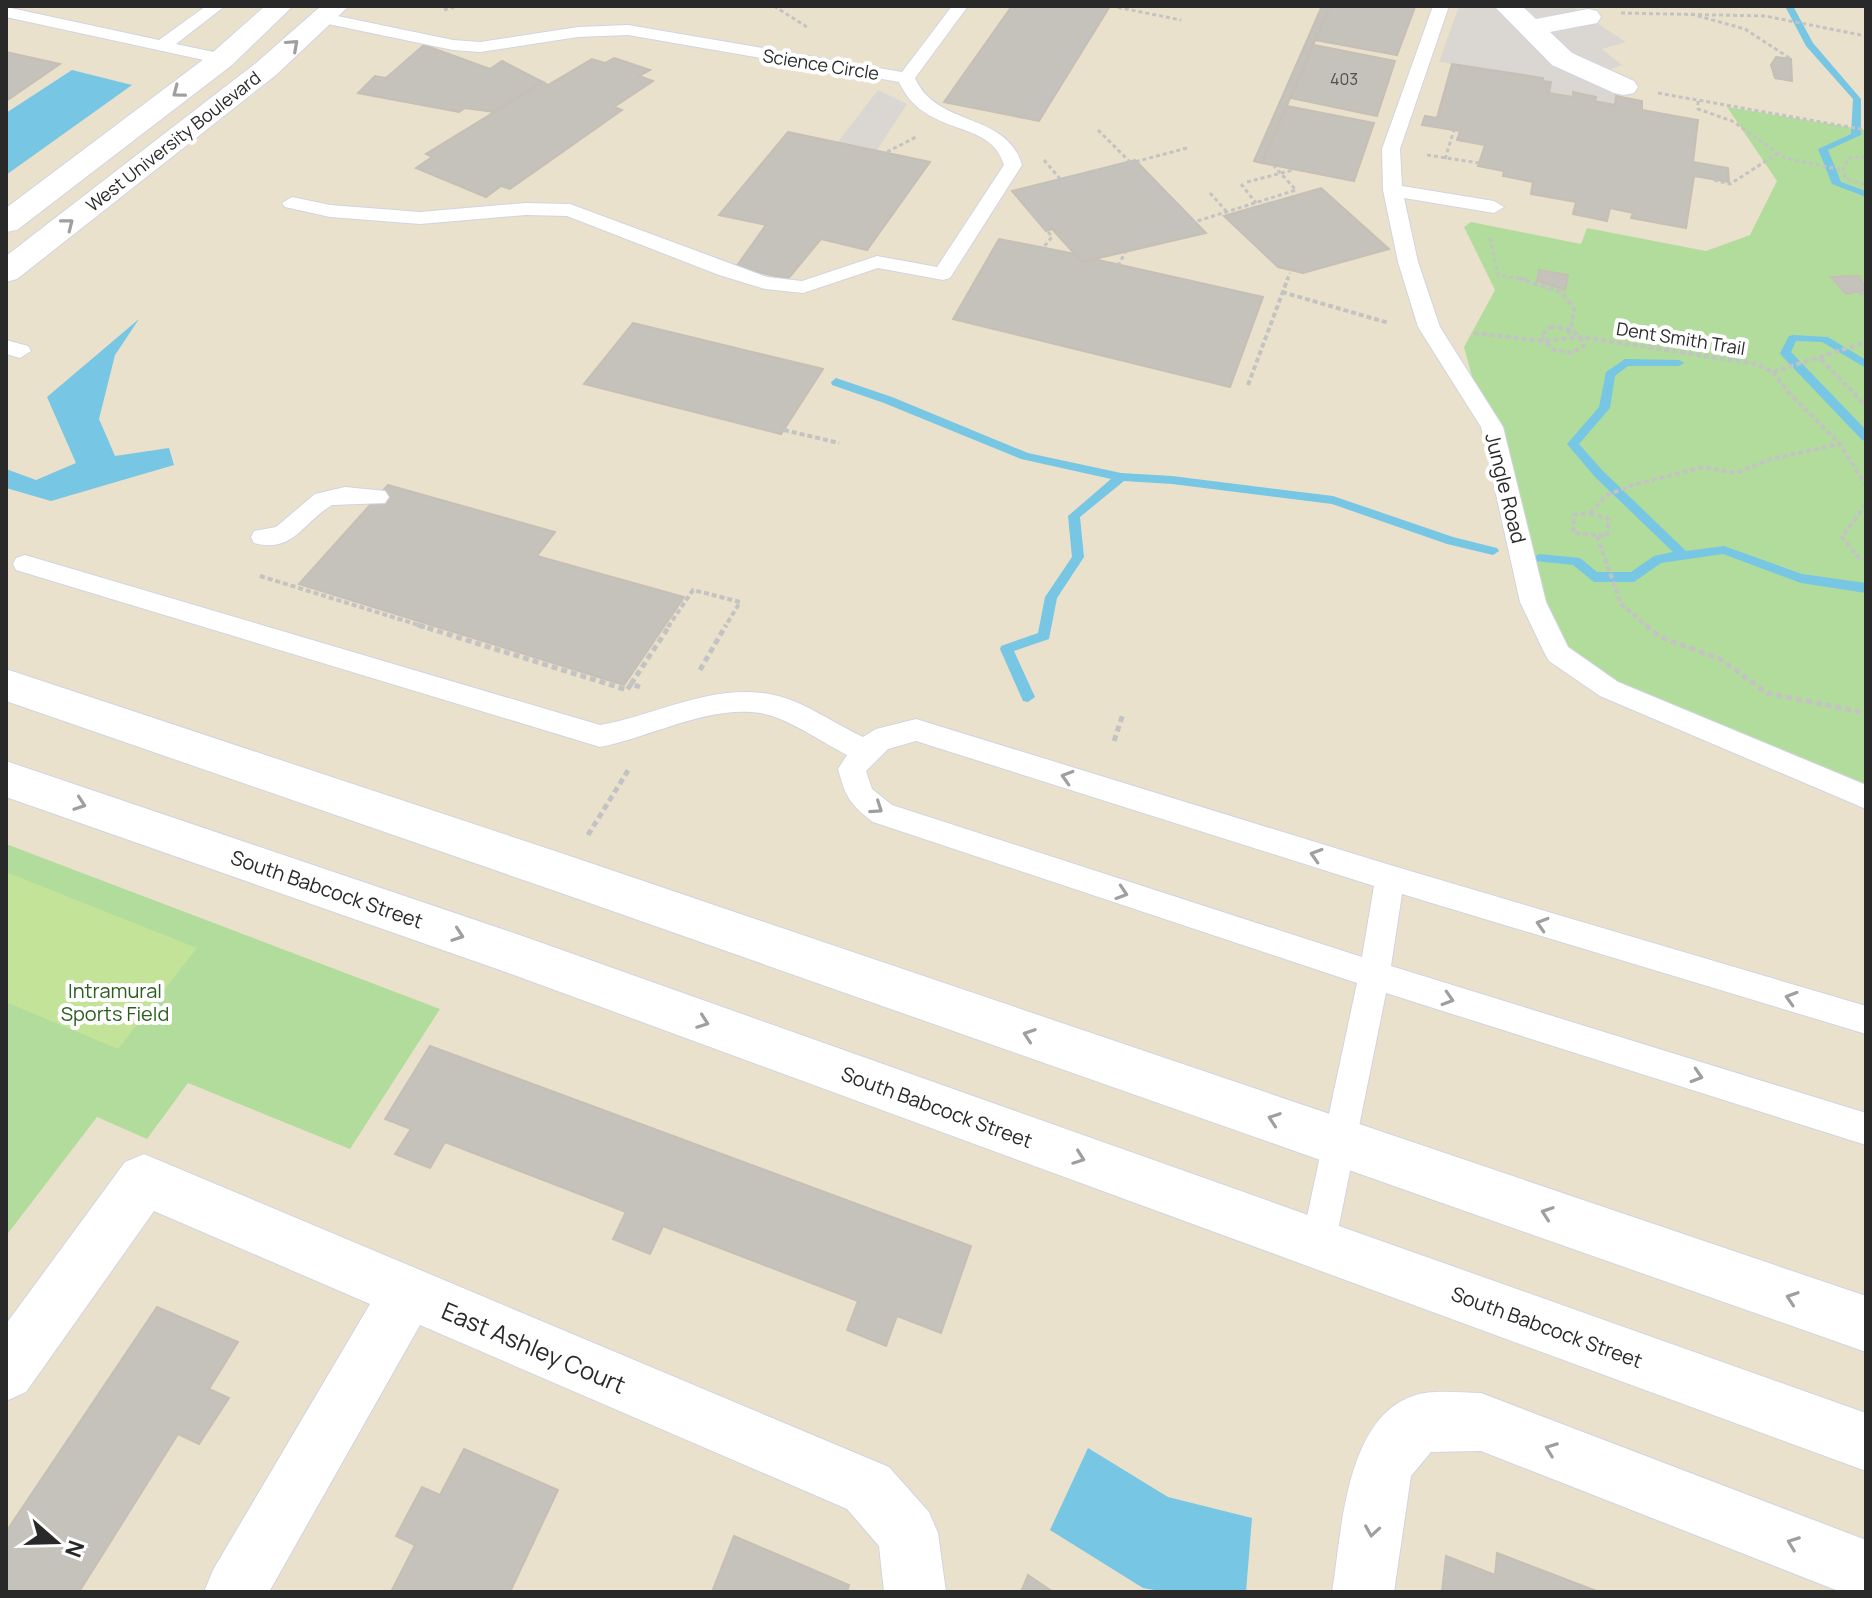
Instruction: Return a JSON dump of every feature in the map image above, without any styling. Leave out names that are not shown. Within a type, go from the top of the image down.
[{"type":"street","name":"West University Boulevard","points":[[6,223],[222,59],[280,6]]},
{"type":"street","points":[[1507,6],[1562,59],[1624,87]]},
{"type":"street","name":"West University Boulevard","points":[[6,272],[266,69],[330,12]]},
{"type":"street","points":[[1530,28],[1588,17]]},
{"type":"street","points":[[222,59],[266,69]]},
{"type":"street","points":[[88,161],[136,171]]},
{"type":"street","points":[[6,685],[564,874],[1866,1324]]},
{"type":"street","name":"South Babcock Street","points":[[6,779],[514,954],[1866,1442]]},
{"type":"street","name":"East Ashley Court","points":[[6,1372],[144,1180],[868,1488],[908,1533],[915,1592]]},
{"type":"street","points":[[235,1592],[408,1293]]},
{"type":"street","points":[[1363,1592],[1383,1464],[1417,1423],[1481,1422],[1866,1571]]},
{"type":"lane","points":[[162,46],[217,6]]},
{"type":"lane","points":[[906,78],[960,6]]},
{"type":"lane","name":"Jungle Road","points":[[1441,6],[1391,149],[1393,190],[1408,262],[1429,327],[1492,427],[1533,602],[1558,654],[1609,689],[1866,797]]},
{"type":"lane","points":[[6,12],[222,59]]},
{"type":"lane","name":"Science Circle","points":[[292,203],[330,211],[420,218],[526,209],[570,210],[726,271],[765,283],[803,287],[877,262],[943,274],[1013,165],[1012,153],[996,136],[924,107],[906,78],[628,30],[578,32],[480,47],[453,45],[330,12]]},
{"type":"lane","points":[[1393,190],[1494,207]]},
{"type":"lane","points":[[263,537],[283,535],[315,501],[346,494],[377,497]]},
{"type":"lane","points":[[25,564],[600,736],[628,731],[681,712],[726,703],[773,705],[865,751]]},
{"type":"lane","points":[[1866,1020],[1390,878],[916,730],[890,733],[870,744],[852,769],[860,796],[883,814],[1374,975],[1866,1129]]},
{"type":"lane","points":[[1318,1245],[1374,975],[1390,878]]},
{"type":"path","points":[[1035,117],[1108,6],[1181,20]]},
{"type":"path","points":[[1684,12],[1745,29],[1791,59]]},
{"type":"path","points":[[1588,17],[1612,13],[1684,12],[1765,16],[1866,36]]},
{"type":"path","points":[[1624,87],[1866,130]]},
{"type":"path","points":[[1698,101],[1698,109],[1732,121],[1777,154],[1843,170]]},
{"type":"path","points":[[1098,130],[1191,223]]},
{"type":"path","points":[[1033,189],[1187,148]]},
{"type":"path","points":[[1391,149],[1479,163]]},
{"type":"path","points":[[1714,180],[1730,184],[1777,154]]},
{"type":"path","points":[[1866,157],[1848,158],[1843,170],[1846,179],[1866,185]]},
{"type":"path","points":[[1118,266],[1129,245],[1296,190],[1274,166]]},
{"type":"path","points":[[1247,182],[1293,170]]},
{"type":"path","points":[[1241,184],[1256,203]]},
{"type":"path","points":[[1210,193],[1227,212]]},
{"type":"path","points":[[1460,202],[1489,237],[1498,275],[1526,279],[1562,293],[1574,309],[1571,330],[1565,336]]},
{"type":"path","points":[[1027,204],[1052,237],[1042,249]]},
{"type":"path","points":[[1248,385],[1290,273]]},
{"type":"path","points":[[1859,292],[1866,298]]},
{"type":"path","points":[[1571,330],[1550,327],[1541,332],[1542,341],[1557,351],[1571,353],[1584,346],[1582,337]]},
{"type":"path","name":"Dent Smith Trail","points":[[1571,330],[1582,337]]},
{"type":"path","name":"Dent Smith Trail","points":[[1542,341],[1565,336],[1582,337],[1756,364],[1773,372]]},
{"type":"path","points":[[1866,342],[1773,372],[1787,391],[1840,444],[1866,486]]},
{"type":"path","points":[[1821,359],[1866,406]]},
{"type":"path","points":[[784,430],[839,443]]},
{"type":"path","points":[[1590,513],[1607,495],[1633,485],[1703,467],[1736,473],[1771,459],[1840,444]]},
{"type":"path","points":[[1866,504],[1842,537],[1858,557],[1866,560]]},
{"type":"path","points":[[1590,513],[1609,519],[1607,536],[1597,536],[1573,533],[1574,515],[1590,513]]},
{"type":"path","points":[[1597,536],[1621,604],[1660,637],[1720,659],[1767,693],[1866,713]]},
{"type":"path","points":[[260,576],[627,690],[693,590],[740,602],[697,676]]},
{"type":"path","points":[[631,684],[643,688]]},
{"type":"path","points":[[1114,741],[1123,714]]},
{"type":"path","points":[[586,838],[631,766]]},
{"type":"shaded area","points":[[6,6],[1866,6],[1866,1592],[6,1592]]},
{"type":"shaded area","points":[[1459,6],[1571,6],[1626,42],[1602,49],[1622,65],[1611,69],[1631,84],[1617,89],[1615,105],[1574,92],[1573,97],[1549,93],[1542,78],[1439,62]]},
{"type":"shaded area","points":[[878,90],[907,104],[877,150],[838,142]]},
{"type":"green space","points":[[1727,107],[1866,130],[1866,797],[1609,689],[1558,654],[1533,602],[1464,347],[1495,290],[1464,227],[1471,222],[1581,244],[1587,228],[1706,251],[1750,235],[1777,181]]},
{"type":"green space","name":"Intramural Sports Field","points":[[6,844],[440,1009],[350,1149],[188,1083],[147,1139],[97,1117],[6,1236]]},
{"type":"green space","points":[[6,872],[197,948],[118,1049],[6,1002]]},
{"type":"water","points":[[72,70],[132,85],[6,175],[6,113]]},
{"type":"water","points":[[139,319],[115,355],[99,419],[115,456],[169,448],[174,465],[51,501],[6,488],[6,469],[36,480],[76,463],[47,397]]},
{"type":"water","points":[[1088,1448],[1168,1497],[1252,1518],[1246,1592],[1166,1592],[1143,1588],[1050,1530]]},
{"type":"building","points":[[1012,6],[1110,6],[1039,121],[944,102]]},
{"type":"building","points":[[1322,6],[1330,6],[1262,163],[1254,161]]},
{"type":"building","points":[[1330,6],[1415,7],[1397,55],[1315,40]]},
{"type":"building","points":[[424,45],[490,69],[502,61],[543,82],[494,112],[465,108],[459,112],[358,93],[375,76],[386,78]]},
{"type":"building","points":[[1314,45],[1395,61],[1377,116],[1291,98]]},
{"type":"building","points":[[6,52],[60,64],[6,101]]},
{"type":"building","points":[[1776,57],[1791,59],[1792,81],[1775,78],[1771,65]]},
{"type":"building","points":[[614,58],[650,70],[639,76],[653,81],[614,107],[622,110],[510,189],[501,186],[486,197],[416,168],[432,157],[426,154],[543,82],[548,85],[592,59],[605,63]]},
{"type":"building","points":[[1452,64],[1543,78],[1543,81],[1551,82],[1549,93],[1573,97],[1573,92],[1615,105],[1616,96],[1642,101],[1642,110],[1698,120],[1693,162],[1728,168],[1729,182],[1694,176],[1686,228],[1631,218],[1633,213],[1610,208],[1607,221],[1573,214],[1576,202],[1531,194],[1533,182],[1503,176],[1504,171],[1478,166],[1485,145],[1457,140],[1460,131],[1422,125],[1425,116],[1437,118]]},
{"type":"building","points":[[1287,106],[1374,123],[1354,181],[1262,163]]},
{"type":"building","points":[[788,132],[930,162],[867,250],[821,239],[788,279],[736,267],[766,225],[719,215]]},
{"type":"building","points":[[1135,160],[1206,233],[1082,262],[1052,229],[1046,231],[1012,191]]},
{"type":"building","points":[[1321,188],[1389,249],[1303,273],[1278,267],[1224,216]]},
{"type":"building","points":[[999,239],[1075,254],[1082,262],[1094,259],[1263,297],[1230,387],[953,319]]},
{"type":"building","points":[[1539,270],[1568,275],[1565,290],[1537,281]]},
{"type":"building","points":[[1859,276],[1866,290],[1846,294],[1831,277]]},
{"type":"building","points":[[633,323],[823,369],[781,434],[584,384]]},
{"type":"building","points":[[388,485],[555,532],[537,556],[684,597],[624,685],[299,584]]},
{"type":"building","points":[[430,1046],[971,1246],[941,1333],[897,1316],[886,1346],[847,1330],[858,1301],[663,1226],[650,1254],[613,1239],[626,1212],[445,1142],[430,1168],[395,1154],[411,1129],[385,1119]]},
{"type":"building","points":[[157,1307],[238,1342],[209,1389],[229,1398],[199,1444],[178,1434],[79,1592],[6,1592],[6,1532]]},
{"type":"building","points":[[464,1449],[558,1490],[510,1592],[391,1592],[415,1545],[396,1536],[422,1487],[440,1495]]},
{"type":"building","points":[[734,1536],[849,1585],[847,1592],[712,1592]]},
{"type":"building","points":[[1497,1553],[1599,1592],[1442,1592],[1446,1556],[1495,1575]]},
{"type":"building","points":[[1028,1575],[1053,1592],[1021,1592]]},
{"type":"waterway","points":[[1789,6],[1809,44],[1857,99],[1856,135],[1823,149],[1837,184],[1866,194]]},
{"type":"waterway","points":[[1866,365],[1824,339],[1793,338],[1785,353],[1866,437]]},
{"type":"waterway","points":[[1679,363],[1625,362],[1610,375],[1604,408],[1573,444],[1599,474],[1684,556]]},
{"type":"waterway","points":[[836,382],[1025,456],[1121,477]]},
{"type":"waterway","points":[[1028,697],[1006,649],[1044,636],[1051,597],[1078,557],[1074,516],[1121,477]]},
{"type":"waterway","points":[[1121,477],[1172,480],[1333,500],[1451,541],[1493,551]]},
{"type":"waterway","points":[[1684,556],[1724,550],[1801,578],[1866,588]]},
{"type":"waterway","points":[[1539,558],[1576,561],[1594,577],[1634,577],[1658,559],[1684,556]]}]
